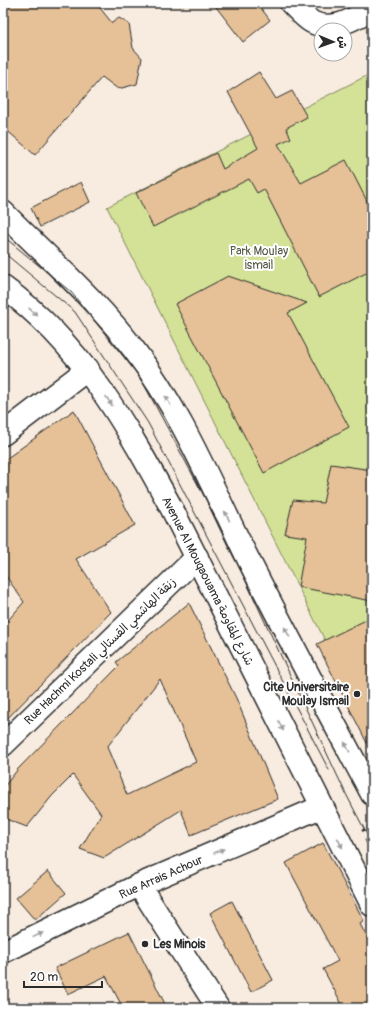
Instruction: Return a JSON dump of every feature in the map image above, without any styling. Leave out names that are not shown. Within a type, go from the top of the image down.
[{"type":"main road","points":[[291,3],[312,22],[322,26],[339,25],[372,9]]},
{"type":"main road","points":[[3,212],[110,320],[135,350],[158,383],[177,417],[248,559],[369,780]]},
{"type":"main road","name":"Avenue Al Mouqaouama شارع المقاومة","points":[[3,286],[28,307],[70,347],[88,369],[146,461],[197,557],[321,807],[372,905]]},
{"type":"main road","points":[[3,434],[88,369]]},
{"type":"main road","name":"Rue Hachmi Kostali زنقة الهاشمي القستالي","points":[[3,745],[197,557]]},
{"type":"main road","name":"Rue Arrais Achour","points":[[3,952],[139,885],[321,807]]},
{"type":"main road","points":[[139,885],[218,1008]]},
{"type":"green space","name":"Park Moulay ismail","points":[[372,73],[372,734],[107,207]]},
{"type":"building","points":[[12,3],[96,3],[112,23],[119,18],[129,24],[133,48],[142,58],[137,84],[118,89],[102,77],[35,155],[3,127],[3,13]]},
{"type":"building","points":[[213,3],[257,3],[270,20],[243,42]]},
{"type":"building","points":[[259,72],[276,99],[292,91],[307,117],[286,128],[291,138],[278,144],[301,183],[346,160],[372,211],[372,270],[319,297],[264,189],[257,193],[249,179],[153,227],[136,193],[216,153],[223,169],[258,148],[228,92]]},
{"type":"building","points":[[81,182],[90,202],[40,227],[31,208]]},
{"type":"building","points":[[228,276],[307,303],[288,313],[349,427],[264,473],[175,304]]},
{"type":"building","points":[[74,410],[135,525],[76,559],[111,612],[3,723],[3,626],[24,602],[3,572],[3,461]]},
{"type":"building","points":[[331,464],[372,470],[372,601],[298,587],[307,537],[285,534],[293,500],[323,503]]},
{"type":"building","points":[[189,603],[236,698],[278,799],[191,835],[181,810],[104,858],[80,849],[101,814],[73,775],[52,796],[27,827],[3,818],[3,788],[18,769],[119,666],[116,662]],"holes":[[[160,679],[196,762],[127,795],[107,747]]]},
{"type":"building","name":"Cite Universitaire Moulay Ismail","points":[[372,617],[372,753],[317,644]]},
{"type":"building","points":[[323,843],[364,921],[360,924],[372,947],[372,1004],[364,1008],[344,1008],[323,969],[338,961],[286,863]]},
{"type":"building","points":[[48,871],[66,893],[35,920],[16,898]]},
{"type":"building","points":[[232,901],[273,980],[251,992],[210,913]]},
{"type":"building","points":[[129,932],[167,1008],[123,1008],[106,976],[68,994],[55,968]]},
{"type":"tram line","points":[[3,236],[71,292],[140,377],[218,522],[346,794],[372,844]]},
{"type":"tram line","points":[[3,252],[75,312],[148,423],[329,770]]},
{"type":"tram line","points":[[365,840],[372,853]]},
{"type":"place","name":"Cite Universitaire Moulay Ismail","points":[[357,694]]},
{"type":"place","name":"Les Minois","points":[[145,944]]}]
